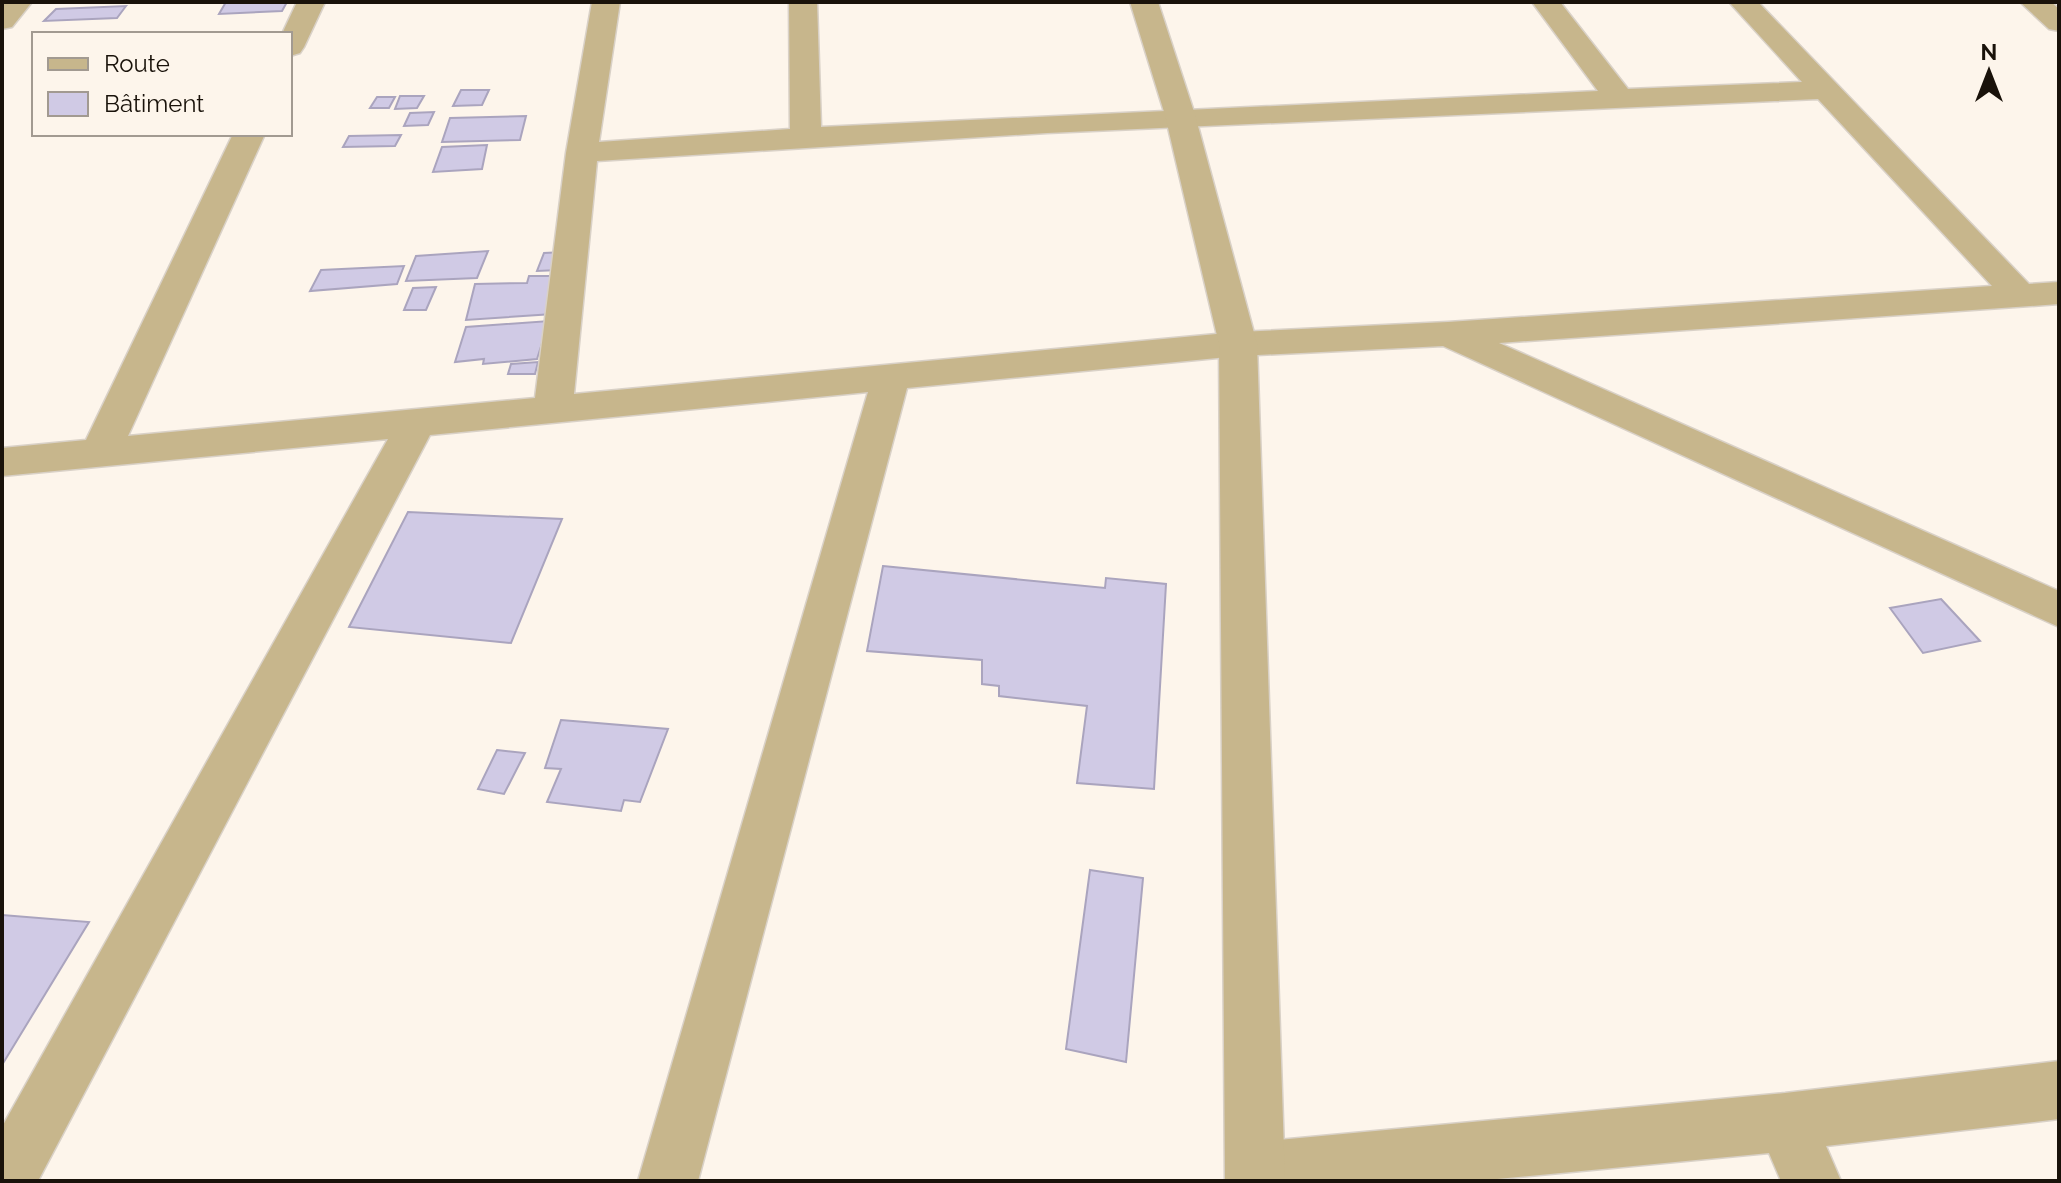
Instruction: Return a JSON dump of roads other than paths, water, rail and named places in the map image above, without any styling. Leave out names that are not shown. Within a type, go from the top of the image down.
[{"type":"street","points":[[2,21],[18,2]]},
{"type":"street","points":[[292,43],[311,2]]},
{"type":"street","points":[[553,407],[582,153],[606,2]]},
{"type":"street","points":[[803,2],[806,136]]},
{"type":"street","points":[[1144,2],[1180,115],[1238,344],[1256,1176],[1785,1122],[2059,1090]]},
{"type":"street","points":[[1546,2],[1620,99]]},
{"type":"street","points":[[1743,2],[2019,294]]},
{"type":"street","points":[[2034,2],[2059,23]]},
{"type":"street","points":[[582,153],[806,136],[1180,115],[1823,90]]},
{"type":"street","points":[[101,451],[248,136]]},
{"type":"street","points":[[10,470],[101,451],[1238,344],[1448,334],[2059,293]]},
{"type":"street","points":[[1448,334],[2059,610]]},
{"type":"street","points":[[668,1181],[892,375]]},
{"type":"street","points":[[5,1181],[418,421]]},
{"type":"street","points":[[1785,1122],[1811,1181]]}]
